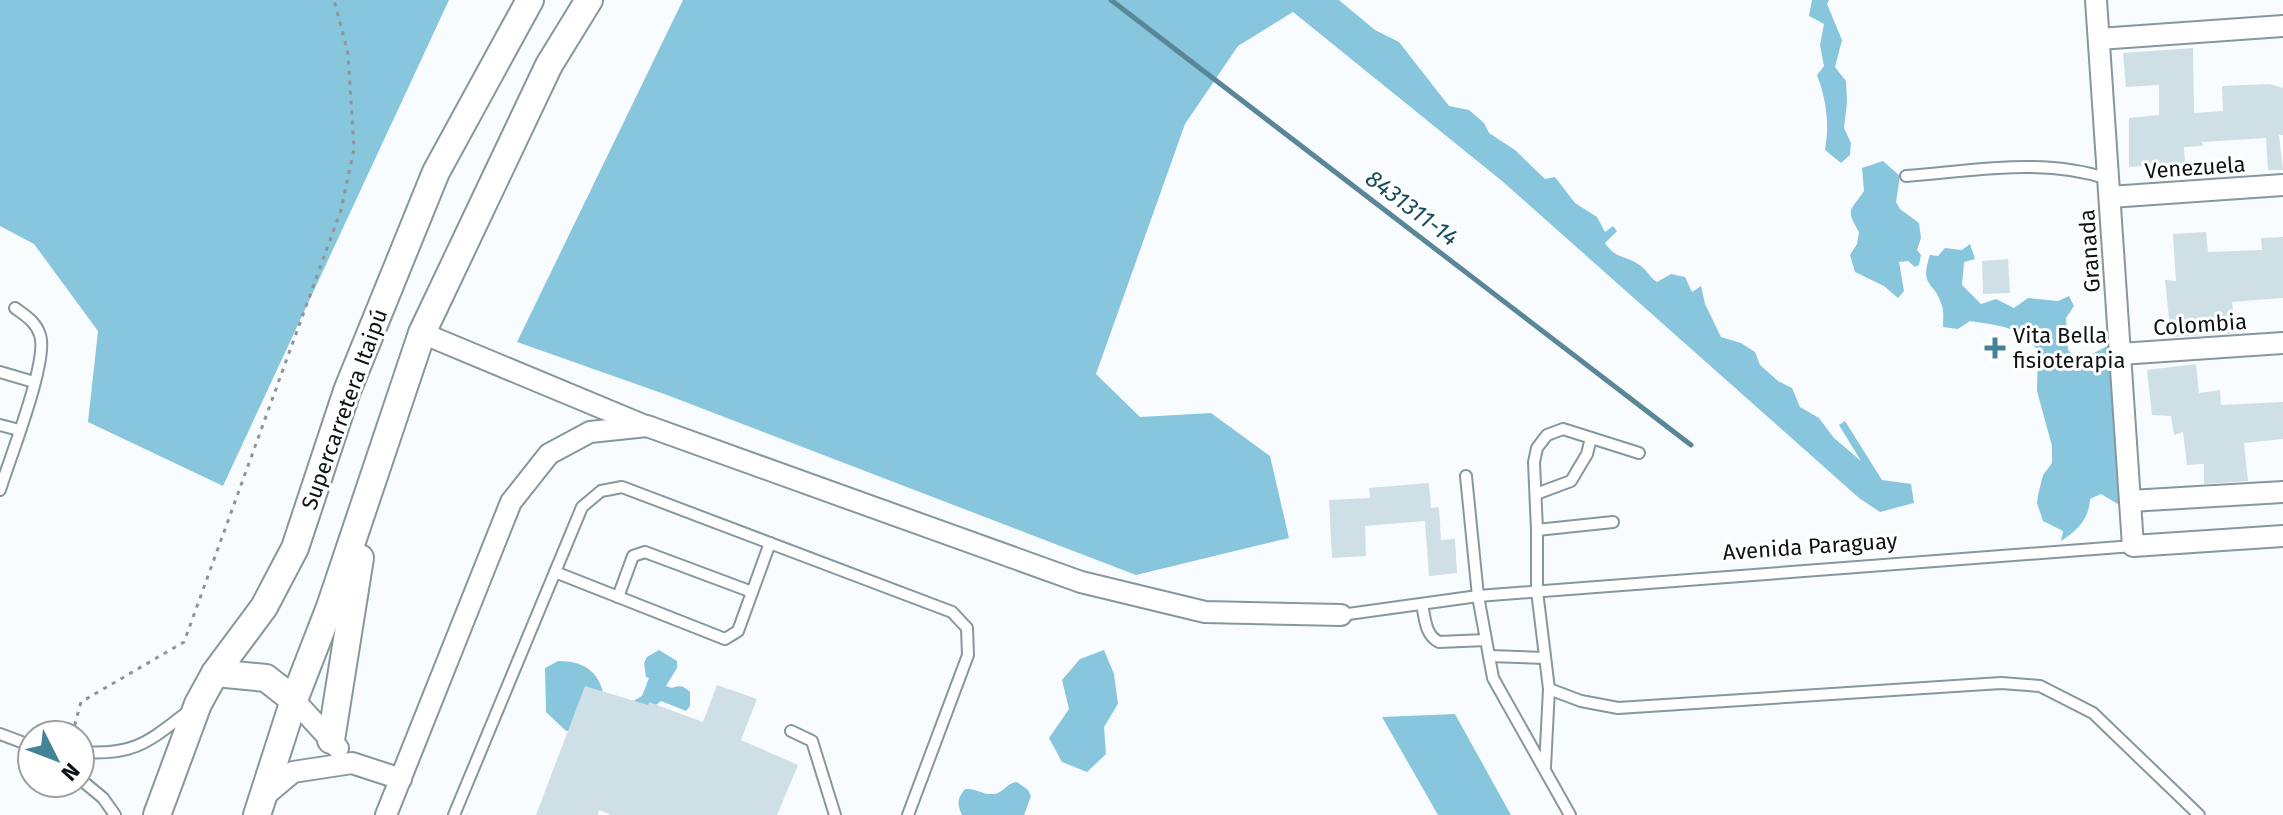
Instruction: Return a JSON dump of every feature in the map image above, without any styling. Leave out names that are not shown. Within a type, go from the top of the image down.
[{"type":"street","name":"Supercarretera Itaipú","points":[[157,815],[198,704],[215,673],[264,607],[295,548],[347,391],[436,172],[530,0]]},
{"type":"street","points":[[260,806],[422,333],[549,65],[589,0]]},
{"type":"street","name":"Granada","points":[[2096,0],[2133,546]]},
{"type":"street","points":[[2099,39],[2283,26]]},
{"type":"street","name":"Venezuela","points":[[2109,188],[2283,185]]},
{"type":"street","points":[[422,333],[647,426],[1081,582],[1205,612],[1341,615]]},
{"type":"street","name":"Colombia","points":[[2120,354],[2283,343]]},
{"type":"street","points":[[386,815],[511,502],[549,454],[590,432],[647,426]]},
{"type":"street","points":[[331,740],[363,543],[386,438]]},
{"type":"street","points":[[2130,501],[2283,492]]},
{"type":"street","name":"Avenida Paraguay","points":[[2133,546],[2283,536]]},
{"type":"street","points":[[215,673],[266,678],[294,700],[352,763]]},
{"type":"street","points":[[260,806],[293,772],[352,763],[401,779]]},
{"type":"lane","points":[[1906,176],[2025,167],[2069,168],[2109,188]]},
{"type":"lane","points":[[0,490],[41,361],[41,337],[32,321],[15,308]]},
{"type":"lane","points":[[0,372],[34,382]]},
{"type":"lane","points":[[0,425],[19,430]]},
{"type":"lane","points":[[1544,768],[1549,689],[1537,591],[1534,462],[1537,448],[1547,435],[1563,429],[1639,453]]},
{"type":"lane","points":[[1536,494],[1571,481],[1587,454],[1591,438]]},
{"type":"lane","points":[[1466,476],[1478,596],[1493,678],[1570,815]]},
{"type":"lane","points":[[454,815],[582,507],[601,491],[622,487],[952,612],[967,628],[968,655],[908,815]]},
{"type":"lane","points":[[1537,530],[1613,522]]},
{"type":"lane","points":[[555,572],[725,639],[738,631],[770,543]]},
{"type":"lane","name":"Avenida Paraguay","points":[[1341,615],[1478,596],[2133,546]]},
{"type":"lane","points":[[618,597],[633,556],[645,552],[752,592]]},
{"type":"lane","points":[[1422,604],[1429,632],[1439,642],[1486,640]]},
{"type":"lane","points":[[1489,656],[1544,658]]},
{"type":"lane","points":[[1549,689],[1581,701],[1618,708],[2001,683],[2040,686],[2093,713],[2199,815]]},
{"type":"lane","points":[[96,753],[111,754],[149,742],[198,704]]},
{"type":"lane","points":[[791,731],[812,741],[835,815]]},
{"type":"lane","points":[[96,792],[115,815]]},
{"type":"path","points":[[76,719],[81,702],[184,642],[341,210],[354,149],[348,53],[334,0]]},
{"type":"shaded area","points":[[0,0],[449,0],[223,486],[88,422],[98,331],[34,244],[0,226]]},
{"type":"shaded area","points":[[683,0],[1339,0],[1375,30],[1399,42],[1449,106],[1469,110],[1484,123],[1489,133],[1515,150],[1545,179],[1555,177],[1575,203],[1597,217],[1605,232],[1613,226],[1617,231],[1605,243],[1613,252],[1641,266],[1657,282],[1671,274],[1685,277],[1692,292],[1701,286],[1705,304],[1721,337],[1741,343],[1755,352],[1760,365],[1778,381],[1792,388],[1800,407],[1819,418],[1834,438],[1861,461],[1839,425],[1845,421],[1882,480],[1911,484],[1914,503],[1880,512],[1859,498],[1502,181],[1293,12],[1238,46],[1185,124],[1096,374],[1140,417],[1211,413],[1270,456],[1289,538],[1136,575],[667,395],[517,342]]},
{"type":"shaded area","points":[[1812,0],[1829,0],[1827,4],[1842,40],[1835,67],[1846,81],[1844,128],[1851,143],[1850,155],[1841,163],[1825,150],[1826,112],[1817,75],[1824,66],[1820,45],[1824,24],[1809,16]]},
{"type":"shaded area","points":[[1883,161],[1900,176],[1896,202],[1900,209],[1919,223],[1921,238],[1917,250],[1921,255],[1919,265],[1915,267],[1908,261],[1899,262],[1904,291],[1898,298],[1884,286],[1855,272],[1850,255],[1857,244],[1859,232],[1851,210],[1864,191],[1862,168]]},
{"type":"shaded area","points":[[1970,244],[1975,259],[1964,262],[1962,285],[1981,304],[1996,299],[2014,308],[2028,298],[2058,301],[2069,296],[2074,306],[2066,318],[2068,350],[2079,361],[2111,344],[2123,507],[2101,494],[2090,499],[2082,523],[2061,541],[2063,531],[2043,521],[2037,503],[2043,475],[2052,463],[2052,446],[2037,391],[2038,350],[2022,335],[2000,326],[1970,321],[1958,329],[1943,327],[1939,297],[1927,279],[1930,255],[1938,256],[1945,248],[1962,250]]},
{"type":"shaded area","points":[[659,650],[677,661],[677,668],[666,686],[686,688],[690,692],[690,706],[686,711],[661,701],[651,709],[630,703],[642,696],[649,678],[646,677],[644,663],[647,657]]},
{"type":"shaded area","points":[[1104,650],[1114,674],[1118,704],[1104,727],[1106,754],[1087,772],[1062,762],[1049,738],[1069,709],[1062,680],[1080,659]]},
{"type":"shaded area","points":[[558,661],[584,666],[596,676],[603,692],[605,702],[580,732],[566,731],[546,712],[545,668]]},
{"type":"shaded area","points":[[1455,714],[1511,815],[1438,815],[1382,717]]},
{"type":"shaded area","points":[[1017,782],[1031,796],[1024,815],[962,815],[959,802],[965,789],[993,794]]},
{"type":"building","points":[[2193,48],[2194,113],[2223,111],[2222,86],[2270,84],[2283,88],[2283,135],[2279,135],[2283,170],[2268,170],[2266,138],[2202,142],[2203,146],[2184,147],[2185,163],[2129,167],[2129,118],[2159,115],[2159,85],[2126,87],[2123,53]]},
{"type":"building","points":[[2206,232],[2208,252],[2262,250],[2261,238],[2283,237],[2283,298],[2232,302],[2236,333],[2171,337],[2165,280],[2176,281],[2173,234]]},
{"type":"building","points":[[2008,259],[2010,293],[1983,294],[1982,261]]},
{"type":"building","points":[[2196,364],[2199,393],[2220,390],[2221,405],[2283,402],[2283,439],[2244,443],[2248,481],[2204,484],[2204,464],[2187,465],[2183,432],[2174,435],[2171,416],[2152,415],[2147,370]]},
{"type":"building","points":[[1429,483],[1431,508],[1439,507],[1441,540],[1455,539],[1457,573],[1429,576],[1425,521],[1365,526],[1366,556],[1332,558],[1329,500],[1370,498],[1369,488]]},
{"type":"building","points":[[717,685],[757,699],[741,740],[798,765],[777,815],[611,815],[599,810],[598,815],[536,815],[585,686],[648,705],[649,702],[703,722]]},
{"type":"waterway","name":"8431311-14","points":[[1111,0],[1691,445]]},
{"type":"place","name":"Vita Bella fisioterapia","points":[[1995,348]]}]
